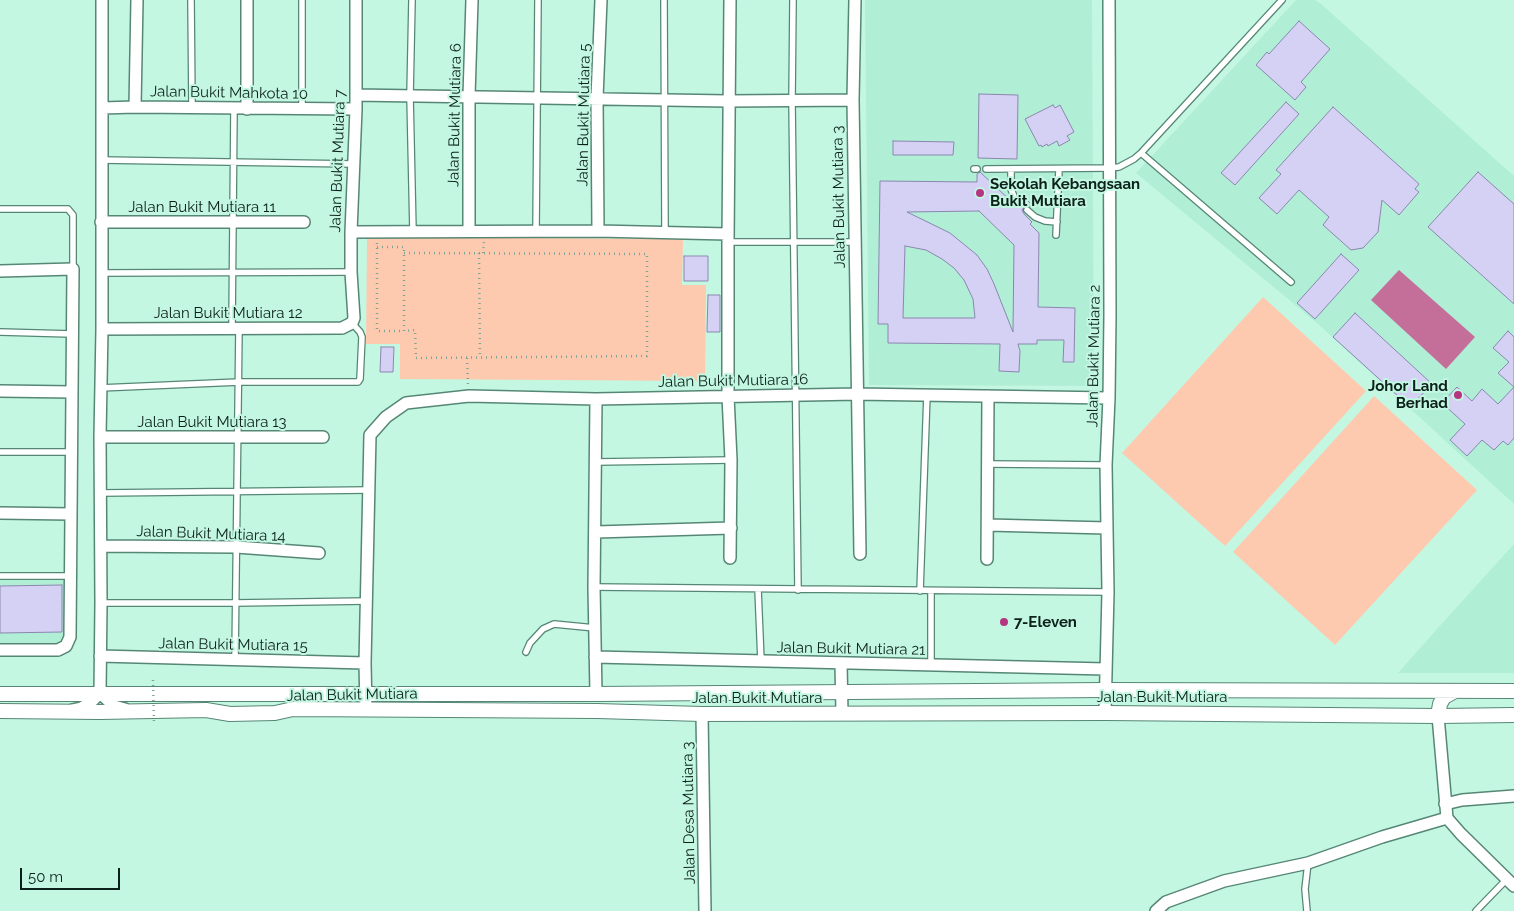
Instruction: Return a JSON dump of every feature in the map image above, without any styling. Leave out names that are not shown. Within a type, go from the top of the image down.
[{"type":"street","points":[[62,712],[81,708],[90,703],[100,693],[102,603],[100,388],[102,329],[102,0]]},
{"type":"street","points":[[135,107],[137,0]]},
{"type":"street","points":[[247,0],[247,109]]},
{"type":"street","name":"Jalan Bukit Mutiara 7","points":[[352,323],[354,318],[351,232],[356,109],[356,0]]},
{"type":"street","name":"Jalan Bukit Mutiara 6","points":[[469,231],[469,96],[472,0]]},
{"type":"street","name":"Jalan Bukit Mutiara 5","points":[[598,231],[597,98],[601,0]]},
{"type":"street","points":[[730,0],[728,101],[730,558]]},
{"type":"street","name":"Jalan Bukit Mutiara 3","points":[[855,0],[852,100],[860,554]]},
{"type":"street","name":"Jalan Bukit Mutiara 2","points":[[1105,713],[1108,592],[1106,465],[1109,398],[1109,0]]},
{"type":"street","points":[[356,95],[728,101],[852,100]]},
{"type":"street","name":"Jalan Bukit Mahkota 10","points":[[102,108],[356,109]]},
{"type":"street","name":"Jalan Bukit Mutiara 11","points":[[101,222],[304,222]]},
{"type":"street","points":[[351,232],[665,232],[728,238]]},
{"type":"street","points":[[0,271],[73,269],[70,637],[66,646],[58,650],[0,650]]},
{"type":"street","name":"Jalan Bukit Mutiara 12","points":[[102,329],[342,328],[352,323]]},
{"type":"street","points":[[0,391],[72,392]]},
{"type":"street","name":"Jalan Bukit Mutiara 16","points":[[369,490],[370,435],[386,417],[406,403],[469,396],[596,399],[927,394],[1109,398]]},
{"type":"street","points":[[987,559],[988,396]]},
{"type":"street","points":[[596,399],[594,587],[596,694]]},
{"type":"street","name":"Jalan Bukit Mutiara 13","points":[[100,437],[323,437]]},
{"type":"street","points":[[366,710],[365,663],[369,490]]},
{"type":"street","points":[[0,513],[71,514]]},
{"type":"street","points":[[988,525],[1107,528]]},
{"type":"street","points":[[596,532],[731,528]]},
{"type":"street","name":"Jalan Bukit Mutiara 14","points":[[101,546],[236,547],[319,553]]},
{"type":"street","name":"Jalan Bukit Mutiara 15","points":[[100,656],[365,663]]},
{"type":"street","name":"Jalan Bukit Mutiara 21","points":[[594,657],[1106,669]]},
{"type":"street","points":[[841,663],[842,714]]},
{"type":"street","name":"Jalan Bukit Mutiara","points":[[0,694],[596,694],[1105,690],[1514,691]]},
{"type":"street","points":[[1413,691],[1427,698],[1438,716]]},
{"type":"street","points":[[1455,691],[1444,698],[1440,704],[1438,716],[1447,818],[1510,882]]},
{"type":"street","points":[[702,714],[705,705],[720,692]]},
{"type":"street","points":[[100,693],[114,706],[137,712]]},
{"type":"street","points":[[676,693],[687,697],[696,704],[702,714]]},
{"type":"street","name":"Jalan Bukit Mutiara","points":[[0,711],[137,712],[206,710],[230,714],[275,713],[292,710],[366,710],[597,711],[702,714],[1514,715]]},
{"type":"street","name":"Jalan Desa Mutiara 3","points":[[702,714],[705,911]]},
{"type":"street","points":[[1445,804],[1462,800],[1514,796]]},
{"type":"street","points":[[1156,911],[1224,881],[1308,863],[1382,836],[1447,818]]},
{"type":"lane","points":[[192,0],[192,107]]},
{"type":"lane","points":[[302,0],[302,109]]},
{"type":"lane","points":[[412,0],[410,96],[413,232]]},
{"type":"lane","points":[[536,231],[538,0]]},
{"type":"lane","points":[[664,0],[665,232]]},
{"type":"lane","points":[[793,0],[792,101],[798,590]]},
{"type":"lane","points":[[986,169],[1109,168],[1119,167],[1134,159],[1282,0]]},
{"type":"lane","points":[[234,109],[232,272],[239,382],[235,660]]},
{"type":"lane","points":[[1141,153],[1291,282]]},
{"type":"lane","points":[[101,160],[354,164]]},
{"type":"lane","points":[[1011,169],[1011,189],[1015,199]]},
{"type":"lane","points":[[1056,235],[1060,169]]},
{"type":"lane","points":[[0,209],[68,209],[73,216],[73,269]]},
{"type":"lane","points":[[1027,210],[1045,222],[1057,222]]},
{"type":"lane","points":[[728,238],[794,242],[855,242]]},
{"type":"lane","points":[[101,273],[351,272]]},
{"type":"lane","points":[[100,388],[239,382],[358,382],[360,380],[362,337],[352,323]]},
{"type":"lane","points":[[0,332],[72,334]]},
{"type":"lane","points":[[920,591],[927,394]]},
{"type":"lane","points":[[0,452],[71,452]]},
{"type":"lane","points":[[596,462],[731,460]]},
{"type":"lane","points":[[988,464],[1106,465]]},
{"type":"lane","points":[[101,493],[369,490]]},
{"type":"lane","points":[[0,576],[70,576]]},
{"type":"lane","points":[[594,587],[1108,592]]},
{"type":"lane","points":[[758,589],[761,661]]},
{"type":"lane","points":[[931,591],[931,666]]},
{"type":"lane","points":[[102,603],[367,601]]},
{"type":"lane","points":[[526,652],[530,642],[536,636],[554,624],[595,628]]},
{"type":"lane","points":[[1307,911],[1305,889],[1308,863]]},
{"type":"lane","points":[[1476,911],[1510,882]]},
{"type":"path","points":[[404,253],[647,254],[647,356],[416,358],[415,330],[404,331],[378,331],[377,247],[404,247],[404,253],[404,331]]},
{"type":"path","points":[[479,253],[480,358]]},
{"type":"path","points":[[467,358],[469,396]]},
{"type":"path","points":[[153,680],[154,724]]},
{"type":"shaded area","name":"Sekolah Kebangsaan Bukit Mutiara","points":[[865,0],[1092,0],[1094,386],[869,385]]},
{"type":"shaded area","points":[[1296,0],[1315,0],[1321,4],[1514,176],[1514,504],[1317,323],[1136,173]]},
{"type":"shaded area","points":[[367,237],[683,239],[682,285],[706,285],[705,381],[400,379],[400,344],[366,344]]},
{"type":"shaded area","points":[[1399,270],[1475,337],[1446,369],[1371,300]]},
{"type":"shaded area","points":[[1263,297],[1366,391],[1225,546],[1122,453]]},
{"type":"shaded area","points":[[1374,396],[1477,490],[1335,645],[1233,552]]},
{"type":"shaded area","points":[[1514,544],[1514,673],[1398,673],[1437,629]]},
{"type":"shaded area","points":[[0,578],[65,578],[66,651],[0,655]]},
{"type":"building","points":[[1299,21],[1330,49],[1301,82],[1306,87],[1295,100],[1256,65],[1267,52],[1269,54]]},
{"type":"building","points":[[979,94],[1018,95],[1017,159],[978,158]]},
{"type":"building","points":[[1286,102],[1299,114],[1235,185],[1221,173]]},
{"type":"building","points":[[1053,105],[1055,108],[1060,105],[1074,132],[1067,136],[1070,140],[1059,146],[1057,141],[1042,147],[1041,145],[1039,146],[1025,119]]},
{"type":"building","points":[[1333,107],[1419,184],[1415,189],[1419,192],[1399,215],[1382,200],[1378,232],[1363,248],[1351,250],[1323,225],[1329,217],[1299,190],[1277,214],[1259,198],[1281,174],[1276,170]]},
{"type":"building","points":[[893,141],[954,142],[953,155],[893,155]]},
{"type":"building","points":[[980,172],[1015,204],[1018,202],[1020,193],[1032,205],[1031,207],[1025,206],[1022,210],[1032,222],[1030,224],[1039,233],[1038,307],[1075,308],[1074,362],[1063,362],[1064,340],[1037,340],[1037,344],[1018,344],[1020,351],[1019,372],[999,371],[1000,344],[888,343],[888,324],[878,324],[880,181],[977,182],[977,174]],"holes":[[[979,211],[1014,245],[1013,332],[987,269],[977,255],[950,233],[907,212]],[[905,246],[926,250],[954,268],[964,280],[973,299],[975,318],[903,318]]]},
{"type":"building","points":[[1478,172],[1514,204],[1514,304],[1428,227]]},
{"type":"building","points":[[1341,254],[1359,270],[1315,319],[1297,303]]},
{"type":"building","points":[[684,256],[708,256],[708,281],[684,281]]},
{"type":"building","points":[[708,295],[720,295],[720,332],[707,332]]},
{"type":"building","points":[[1355,313],[1432,384],[1410,407],[1333,337]]},
{"type":"building","points":[[1508,331],[1514,337],[1514,387],[1498,373],[1509,362],[1493,348]]},
{"type":"building","points":[[381,347],[394,347],[393,372],[380,372]]},
{"type":"building","name":"Johor Land Berhad","points":[[1457,387],[1472,401],[1482,389],[1498,404],[1514,387],[1514,438],[1508,445],[1503,441],[1494,450],[1482,440],[1467,456],[1450,440],[1465,424],[1442,403]]},
{"type":"building","points":[[62,585],[62,632],[0,633],[0,586]]},
{"type":"place","name":"Sekolah Kebangsaan Bukit Mutiara","points":[[980,193]]},
{"type":"place","name":"Johor Land Berhad","points":[[1458,395]]},
{"type":"place","name":"7-Eleven","points":[[1004,622]]}]
